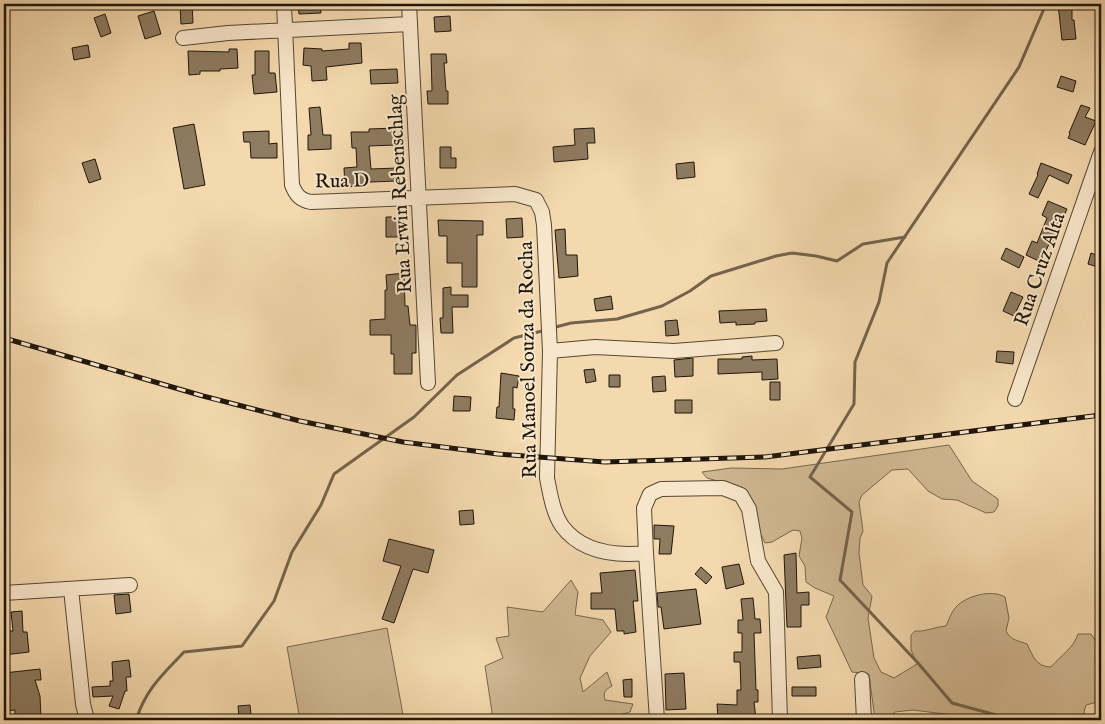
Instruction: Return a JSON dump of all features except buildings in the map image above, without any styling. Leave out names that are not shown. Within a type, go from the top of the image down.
[{"type":"street","points":[[284,4],[285,30]]},
{"type":"street","name":"Rua Erwin Rebenschlag","points":[[409,4],[428,383]]},
{"type":"street","points":[[183,38],[228,33],[410,24]]},
{"type":"street","name":"Rua D","points":[[285,30],[292,185],[298,197],[304,201],[311,202],[419,198]]},
{"type":"street","name":"Rua Cruz Alta","points":[[1015,398],[1101,152]]},
{"type":"street","name":"Rua Manoel Souza da Rocha","points":[[419,198],[515,194],[536,200],[542,212],[544,225],[550,351],[547,478],[551,496],[561,525],[584,544],[604,553],[624,555],[646,553]]},
{"type":"street","points":[[550,351],[595,347],[674,350],[776,343]]},
{"type":"street","points":[[657,720],[644,508],[650,494],[661,489],[723,488],[741,496],[749,509],[758,561],[776,592],[780,720]]},
{"type":"street","points":[[4,593],[130,585]]},
{"type":"street","points":[[71,589],[82,704],[87,720]]},
{"type":"street","points":[[862,679],[864,720]]},
{"type":"shaded area","points":[[949,445],[972,481],[998,499],[998,506],[994,512],[986,513],[957,500],[942,499],[928,491],[908,469],[892,470],[862,495],[859,502],[863,531],[860,538],[859,553],[863,585],[872,596],[868,618],[874,658],[881,672],[894,678],[917,664],[911,650],[911,635],[915,631],[946,626],[956,607],[972,597],[986,594],[999,595],[1005,597],[1009,618],[1006,631],[1015,640],[1027,644],[1038,663],[1046,667],[1051,667],[1070,648],[1078,634],[1091,634],[1101,649],[1101,701],[1086,705],[1084,712],[1087,720],[962,720],[961,716],[913,710],[895,712],[886,720],[875,720],[869,674],[852,672],[826,617],[834,596],[806,582],[805,566],[799,556],[802,538],[800,531],[793,530],[772,542],[765,543],[758,529],[757,513],[749,499],[738,487],[707,478],[702,472],[731,468],[782,469]]},
{"type":"shaded area","points":[[571,580],[578,592],[575,615],[603,620],[611,632],[590,656],[580,678],[583,692],[607,672],[612,686],[605,692],[605,700],[633,704],[630,712],[601,720],[489,720],[492,712],[485,666],[503,658],[496,638],[509,636],[507,607],[543,612]]},
{"type":"shaded area","points":[[387,628],[404,720],[300,720],[287,647]]},
{"type":"waterway","points":[[1005,720],[1000,716],[952,703],[918,663],[840,580],[852,512],[810,477],[854,404],[855,362],[879,302],[887,263],[1019,67],[1046,4]]},
{"type":"waterway","points":[[552,328],[571,323],[617,319],[662,306],[690,291],[711,276],[776,256],[792,253],[837,261],[863,244],[905,237]]},
{"type":"waterway","points":[[136,720],[150,691],[184,652],[242,646],[274,601],[292,552],[321,505],[334,474],[414,417],[457,375],[514,338],[546,330]]},
{"type":"railway","points":[[4,338],[203,396],[300,421],[403,442],[498,454],[605,462],[765,457],[1101,415]]}]
